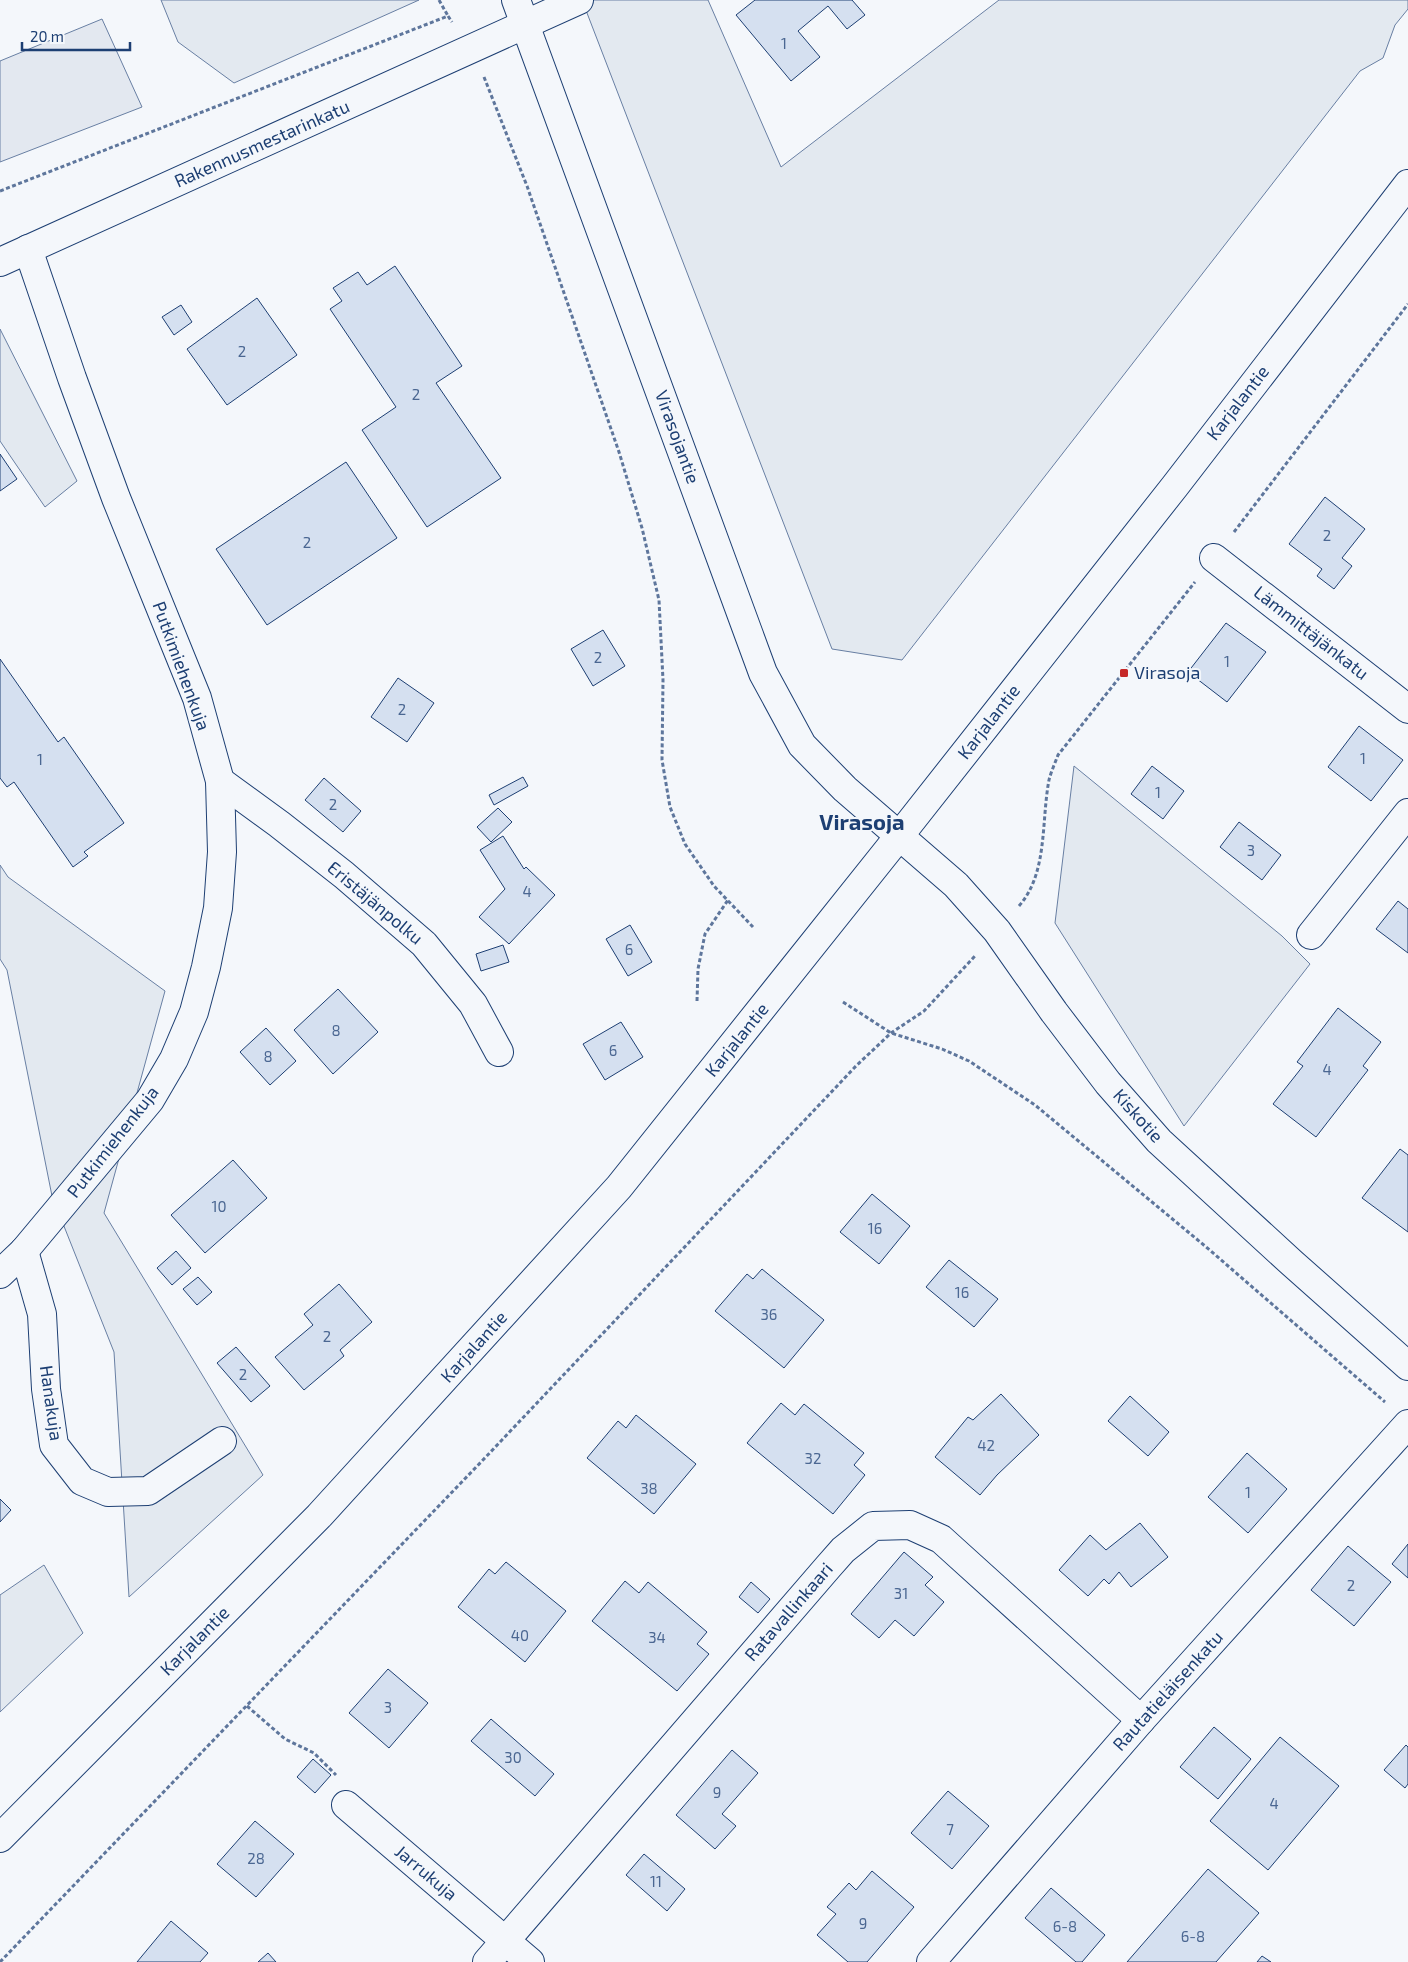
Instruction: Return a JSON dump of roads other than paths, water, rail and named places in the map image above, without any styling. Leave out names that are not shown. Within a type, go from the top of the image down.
[{"type":"street","name":"Rakennusmestarinkatu","points":[[0,261],[469,50],[520,12],[579,0]]},
{"type":"street","name":"Virasojantie","points":[[520,12],[764,672],[802,745],[845,789],[900,835]]},
{"type":"street","name":"Karjalantie","points":[[0,1838],[319,1516],[619,1187],[900,835],[1187,470],[1408,184]]},
{"type":"street","name":"Putkimiehenkuja","points":[[0,1274],[24,1252],[150,1100],[174,1059],[194,1012],[206,967],[218,908],[222,852],[220,782],[197,698],[120,507],[72,378],[28,249]]},
{"type":"street","name":"Lämmittäjänkatu","points":[[1214,558],[1408,709]]},
{"type":"street","name":"Eristäjänpolku","points":[[220,782],[279,824],[344,875],[424,944],[473,1004],[499,1052]]},
{"type":"street","points":[[1311,935],[1408,813]]},
{"type":"street","name":"Kiskotie","points":[[900,835],[956,885],[997,931],[1090,1059],[1159,1141],[1408,1366]]},
{"type":"street","name":"Hanakuja","points":[[24,1252],[42,1314],[46,1389],[54,1445],[82,1481],[108,1492],[148,1491],[222,1441]]},
{"type":"street","name":"Rautatieläisenkatu","points":[[931,1962],[1141,1720],[1408,1424]]},
{"type":"street","name":"Ratavallinkaari","points":[[487,1962],[843,1550],[873,1526],[910,1525],[941,1539],[1141,1720]]},
{"type":"street","name":"Jarrukuja","points":[[346,1805],[530,1962]]},
{"type":"place","name":"Virasoja","points":[[1124,673]]},
{"type":"district","name":"Virasoja","points":[[862,822]]}]
